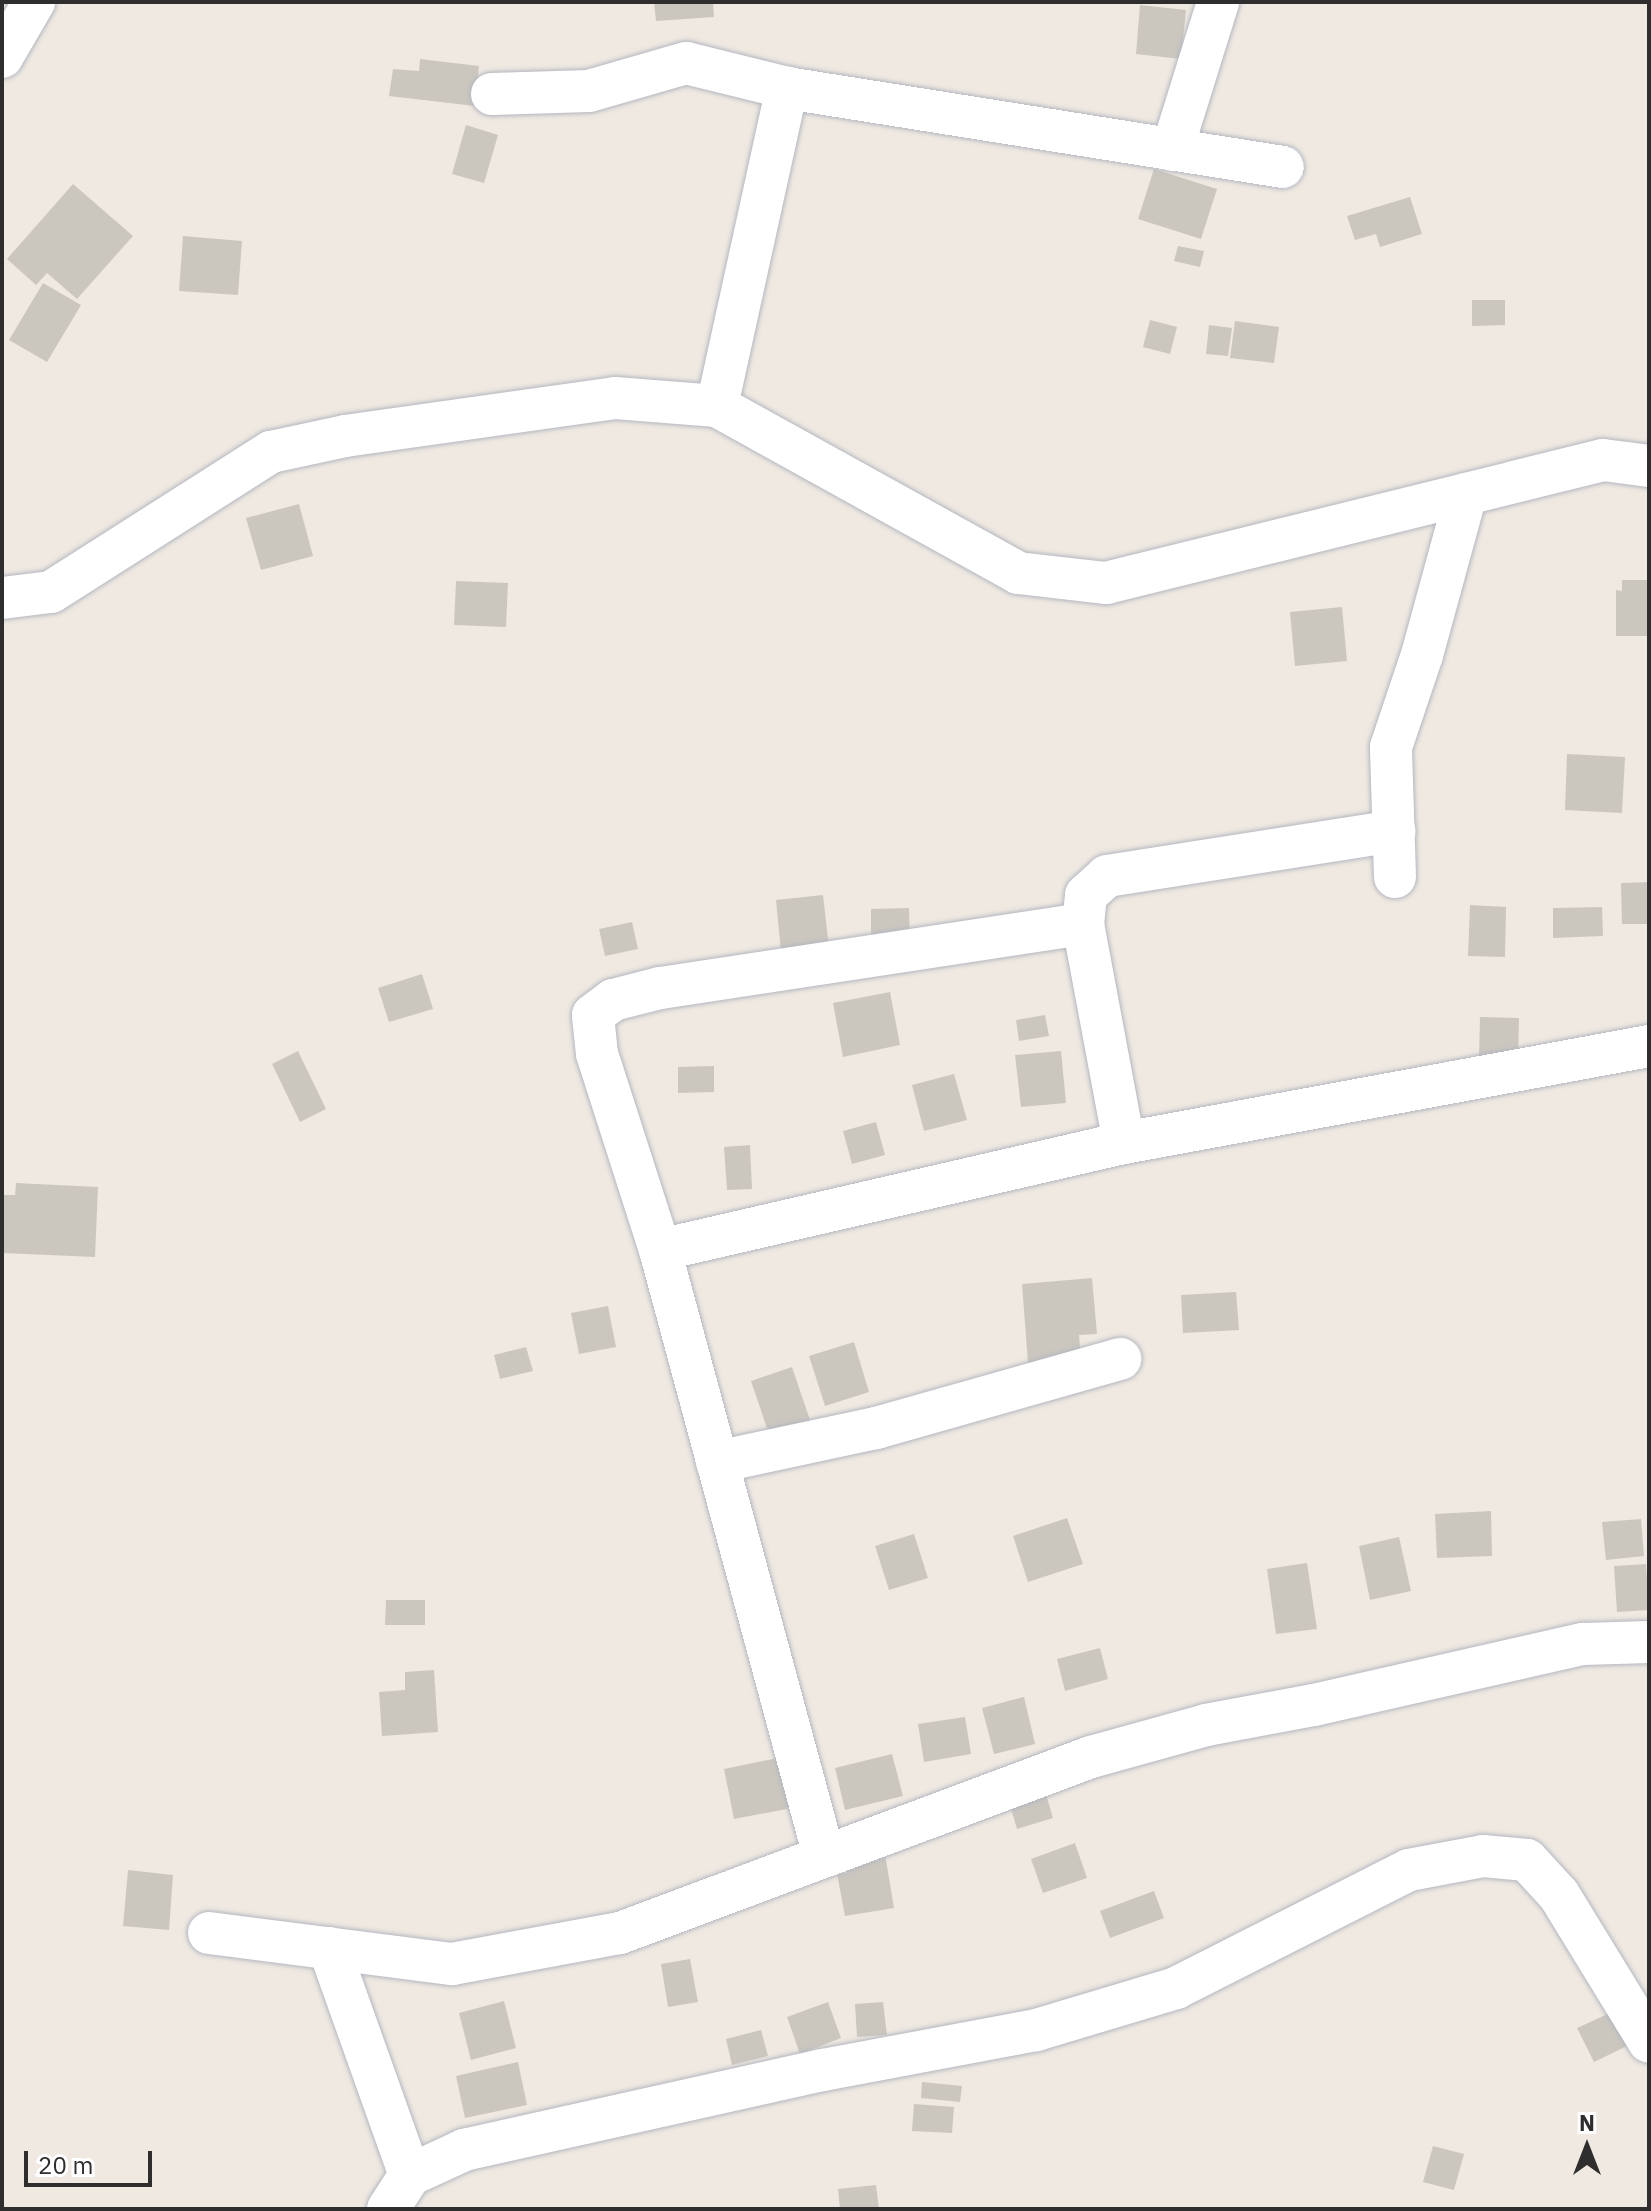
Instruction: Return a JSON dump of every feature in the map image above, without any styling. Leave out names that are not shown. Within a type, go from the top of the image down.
[{"type":"street","points":[[2,57],[34,2]]},
{"type":"street","points":[[1172,150],[1218,2]]},
{"type":"street","points":[[492,94],[589,91],[686,63],[787,88],[1283,167]]},
{"type":"street","points":[[717,406],[787,88]]},
{"type":"street","points":[[2,598],[51,592],[271,452],[345,436],[615,398],[717,406],[1018,573],[1106,583],[1603,460],[1649,466]]},
{"type":"street","points":[[1395,877],[1391,747],[1422,655],[1466,494]]},
{"type":"street","points":[[1124,1143],[1083,924],[1086,895],[1107,876],[1394,831]]},
{"type":"street","points":[[824,1856],[660,1250],[597,1054],[593,1015],[613,1000],[660,988],[1083,924]]},
{"type":"street","points":[[660,1250],[1124,1143],[1649,1046]]},
{"type":"street","points":[[717,1462],[876,1428],[1120,1359]]},
{"type":"street","points":[[209,1933],[452,1964],[620,1933],[1091,1757],[1206,1725],[1314,1705],[1583,1644],[1649,1642]]},
{"type":"street","points":[[329,1948],[399,2192],[464,2150],[823,2070],[1036,2030],[1162,1993],[1409,1870],[1483,1856],[1527,1860],[1549,1883],[1649,2042]]},
{"type":"building","points":[[654,2],[713,2],[714,17],[656,21]]},
{"type":"building","points":[[1140,5],[1186,10],[1181,59],[1136,54]]},
{"type":"building","points":[[420,59],[479,66],[475,106],[389,96],[393,69],[419,71]]},
{"type":"building","points":[[466,125],[498,135],[484,183],[452,174]]},
{"type":"building","points":[[1154,169],[1217,189],[1201,239],[1138,219]]},
{"type":"building","points":[[73,184],[133,236],[77,299],[47,273],[36,285],[7,259]]},
{"type":"building","points":[[1410,197],[1422,234],[1380,247],[1376,234],[1355,240],[1347,216]]},
{"type":"building","points":[[183,236],[242,241],[238,295],[179,291]]},
{"type":"building","points":[[1178,246],[1204,251],[1200,267],[1174,261]]},
{"type":"building","points":[[43,283],[81,305],[47,362],[9,340]]},
{"type":"building","points":[[1472,300],[1505,300],[1505,325],[1472,326]]},
{"type":"building","points":[[1150,320],[1177,327],[1170,354],[1143,347]]},
{"type":"building","points":[[1235,321],[1279,327],[1274,363],[1230,358]]},
{"type":"building","points":[[1209,325],[1232,328],[1228,356],[1206,354]]},
{"type":"building","points":[[299,504],[313,556],[261,570],[246,518]]},
{"type":"building","points":[[1622,580],[1649,580],[1649,636],[1616,636],[1616,590],[1622,591]]},
{"type":"building","points":[[456,581],[508,583],[506,627],[454,625]]},
{"type":"building","points":[[1342,607],[1347,661],[1295,666],[1290,612]]},
{"type":"building","points":[[1567,754],[1625,757],[1622,813],[1565,810]]},
{"type":"building","points":[[1649,882],[1649,924],[1622,924],[1621,883]]},
{"type":"building","points":[[823,895],[829,948],[781,952],[776,900]]},
{"type":"building","points":[[1470,905],[1506,907],[1505,957],[1468,956]]},
{"type":"building","points":[[1602,907],[1603,936],[1553,938],[1553,908]]},
{"type":"building","points":[[909,908],[910,944],[871,944],[871,909]]},
{"type":"building","points":[[632,922],[638,949],[605,956],[599,929]]},
{"type":"building","points":[[422,974],[433,1009],[389,1022],[378,988]]},
{"type":"building","points":[[890,992],[900,1045],[843,1057],[833,1003]]},
{"type":"building","points":[[1045,1015],[1049,1036],[1019,1041],[1016,1020]]},
{"type":"building","points":[[1480,1017],[1519,1018],[1518,1059],[1479,1057]]},
{"type":"building","points":[[298,1051],[326,1109],[300,1122],[272,1064]]},
{"type":"building","points":[[1061,1051],[1066,1103],[1021,1107],[1015,1055]]},
{"type":"building","points":[[714,1066],[714,1092],[678,1093],[678,1067]]},
{"type":"building","points":[[954,1074],[967,1120],[924,1131],[912,1085]]},
{"type":"building","points":[[876,1122],[885,1155],[852,1164],[843,1131]]},
{"type":"building","points":[[750,1145],[752,1189],[727,1190],[724,1147]]},
{"type":"building","points":[[16,1183],[98,1187],[95,1257],[2,1253],[2,1195],[15,1195]]},
{"type":"building","points":[[1092,1278],[1097,1334],[1079,1335],[1081,1359],[1028,1363],[1022,1284]]},
{"type":"building","points":[[1236,1292],[1239,1330],[1183,1333],[1181,1295]]},
{"type":"building","points":[[608,1306],[616,1347],[579,1354],[571,1313]]},
{"type":"building","points":[[854,1342],[869,1392],[825,1406],[809,1356]]},
{"type":"building","points":[[526,1347],[533,1371],[500,1379],[494,1355]]},
{"type":"building","points":[[792,1367],[811,1423],[770,1437],[751,1381]]},
{"type":"building","points":[[1491,1511],[1492,1556],[1437,1558],[1435,1514]]},
{"type":"building","points":[[1067,1518],[1083,1564],[1028,1582],[1013,1536]]},
{"type":"building","points":[[1641,1519],[1644,1556],[1606,1560],[1602,1522]]},
{"type":"building","points":[[914,1534],[928,1578],[889,1590],[875,1546]]},
{"type":"building","points":[[1399,1537],[1411,1591],[1370,1600],[1359,1546]]},
{"type":"building","points":[[1307,1563],[1317,1629],[1276,1634],[1267,1569]]},
{"type":"building","points":[[1646,1564],[1649,1610],[1617,1612],[1614,1566]]},
{"type":"building","points":[[386,1600],[425,1600],[425,1625],[385,1625]]},
{"type":"building","points":[[1100,1648],[1108,1679],[1065,1691],[1057,1659]]},
{"type":"building","points":[[434,1670],[438,1732],[382,1736],[379,1692],[405,1690],[405,1672]]},
{"type":"building","points":[[1024,1697],[1035,1744],[994,1754],[982,1708]]},
{"type":"building","points":[[965,1717],[971,1754],[924,1762],[918,1724]]},
{"type":"building","points":[[892,1754],[903,1796],[845,1810],[835,1768]]},
{"type":"building","points":[[787,1756],[797,1807],[734,1819],[724,1769]]},
{"type":"building","points":[[1043,1784],[1053,1818],[1017,1829],[1007,1795]]},
{"type":"building","points":[[1075,1843],[1087,1878],[1043,1893],[1031,1859]]},
{"type":"building","points":[[885,1854],[894,1908],[845,1916],[837,1874],[847,1873],[845,1860]]},
{"type":"building","points":[[128,1870],[173,1875],[169,1930],[123,1926]]},
{"type":"building","points":[[1154,1891],[1164,1918],[1110,1938],[1100,1911]]},
{"type":"building","points":[[690,1959],[698,2002],[668,2007],[661,1964]]},
{"type":"building","points":[[504,2001],[516,2048],[471,2060],[459,2013]]},
{"type":"building","points":[[828,2002],[841,2038],[800,2054],[787,2017]]},
{"type":"building","points":[[883,2002],[887,2035],[857,2037],[855,2004]]},
{"type":"building","points":[[1610,2013],[1627,2046],[1594,2062],[1577,2028]]},
{"type":"building","points":[[761,2030],[768,2056],[732,2065],[726,2039]]},
{"type":"building","points":[[518,2062],[527,2105],[465,2118],[456,2076]]},
{"type":"building","points":[[922,2082],[962,2086],[960,2102],[921,2098]]},
{"type":"building","points":[[914,2104],[954,2107],[952,2133],[912,2131]]},
{"type":"building","points":[[1433,2146],[1464,2154],[1454,2190],[1423,2182]]},
{"type":"building","points":[[876,2185],[879,2209],[840,2209],[838,2189]]}]
